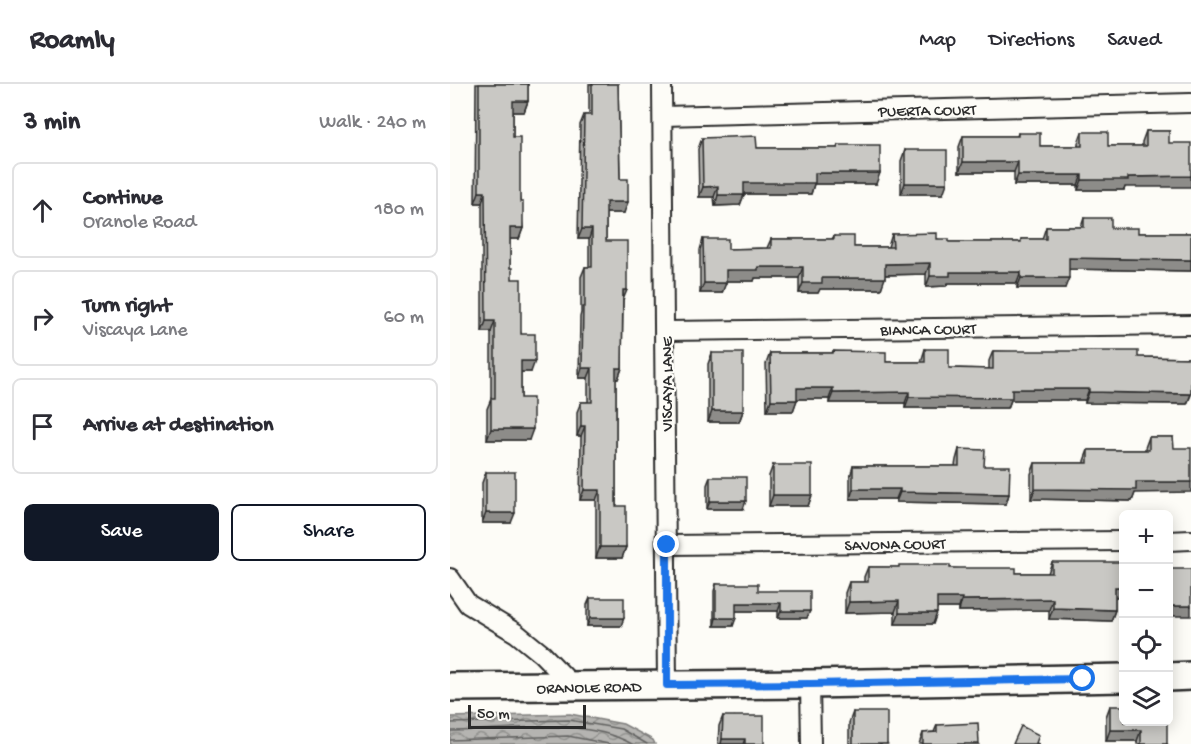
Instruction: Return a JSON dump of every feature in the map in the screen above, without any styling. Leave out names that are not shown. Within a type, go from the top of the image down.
[{"type":"street","name":"VISCAYA LANE","points":[[662,84],[666,331],[667,685]]},
{"type":"street","name":"PUERTA COURT","points":[[663,116],[1191,103]]},
{"type":"street","name":"BIANCA COURT","points":[[666,331],[1191,325]]},
{"type":"street","points":[[1173,541],[1191,540]]},
{"type":"street","name":"SAVONA COURT","points":[[667,545],[1119,541]]},
{"type":"street","points":[[450,578],[468,604],[516,633],[542,654],[573,686]]},
{"type":"street","points":[[1173,677],[1191,676]]},
{"type":"street","name":"ORANOLE ROAD","points":[[450,687],[1119,678]]},
{"type":"street","points":[[810,684],[811,744]]},
{"type":"water","points":[[570,714],[623,724],[653,740],[655,744],[450,744],[451,717]]},
{"type":"building","points":[[479,84],[528,84],[528,101],[513,101],[513,137],[520,137],[520,202],[523,202],[523,228],[510,228],[510,268],[512,268],[512,279],[521,279],[521,334],[535,334],[535,361],[521,361],[521,398],[533,398],[533,429],[491,429],[491,398],[495,398],[495,321],[486,321],[485,192],[479,192]]},
{"type":"building","points":[[592,84],[618,84],[620,179],[628,179],[628,202],[606,202],[606,241],[627,241],[627,290],[623,290],[622,368],[616,368],[616,506],[626,506],[626,547],[600,547],[600,490],[584,490],[585,426],[581,426],[581,402],[592,402],[592,368],[582,368],[583,307],[585,307],[585,267],[592,267],[592,229],[582,229],[584,115],[592,115]]},
{"type":"building","points":[[1146,131],[1169,131],[1169,143],[1191,143],[1191,176],[1082,180],[1082,175],[1018,175],[1018,162],[963,162],[963,136],[1018,136],[1018,133],[1040,133],[1040,146],[1082,146],[1082,132],[1108,132],[1108,146],[1146,146]]},
{"type":"building","points":[[756,136],[757,148],[838,148],[838,145],[880,145],[880,173],[815,173],[815,183],[744,183],[744,195],[718,195],[718,186],[703,187],[702,138]]},
{"type":"building","points":[[905,150],[947,150],[947,183],[905,183]]},
{"type":"building","points":[[1084,218],[1111,218],[1111,228],[1138,228],[1138,233],[1191,233],[1191,260],[1069,258],[1069,278],[1021,278],[1021,272],[950,272],[950,276],[930,276],[930,263],[885,264],[885,278],[822,278],[822,283],[803,283],[803,267],[758,267],[758,270],[726,270],[726,283],[704,283],[703,239],[728,239],[728,249],[771,248],[771,239],[834,239],[834,236],[854,236],[854,247],[893,247],[892,234],[937,233],[937,239],[949,239],[949,242],[1021,242],[1021,239],[1046,239],[1046,227],[1084,227]]},
{"type":"building","points":[[925,349],[949,349],[949,368],[993,369],[993,351],[1138,351],[1138,357],[1191,358],[1191,394],[1089,392],[1089,389],[1012,389],[1012,398],[909,397],[909,392],[833,393],[833,388],[797,388],[797,400],[771,400],[770,353],[886,352],[886,362],[925,362]]},
{"type":"building","points":[[712,353],[743,353],[743,411],[712,411]]},
{"type":"building","points":[[1149,437],[1173,437],[1174,448],[1191,448],[1191,482],[1136,482],[1136,490],[1035,489],[1035,463],[1088,463],[1088,450],[1149,450]]},
{"type":"building","points":[[959,449],[985,450],[984,466],[1010,466],[1009,494],[853,489],[853,466],[959,466]]},
{"type":"building","points":[[773,465],[812,465],[812,495],[773,495]]},
{"type":"building","points":[[486,472],[515,472],[515,513],[486,513]]},
{"type":"building","points":[[710,477],[746,477],[746,501],[710,501]]},
{"type":"building","points":[[1052,562],[1119,562],[1119,587],[1115,587],[1115,610],[1053,608],[1053,599],[937,598],[937,613],[899,613],[899,601],[849,602],[849,582],[868,582],[868,567],[950,565],[950,568],[1016,568],[1016,573],[1052,573]]},
{"type":"building","points":[[1173,569],[1191,569],[1191,606],[1173,606]]},
{"type":"building","points":[[716,584],[758,584],[758,591],[810,591],[810,611],[781,611],[781,603],[736,603],[736,618],[716,618]]},
{"type":"building","points":[[590,598],[624,598],[624,618],[590,618]]},
{"type":"building","points":[[1110,706],[1119,706],[1119,726],[1167,726],[1167,744],[1141,744],[1141,730],[1110,730]]},
{"type":"building","points":[[853,712],[887,712],[887,744],[853,744]]},
{"type":"building","points":[[723,716],[764,716],[764,744],[745,744],[745,739],[722,739]]},
{"type":"building","points":[[978,723],[979,744],[923,744],[923,733],[937,732],[937,725]]},
{"type":"building","points":[[1021,726],[1039,735],[1036,743],[1039,744],[1013,744]]},
{"type":"route","points":[[667,545],[667,685],[1083,679]]}]
